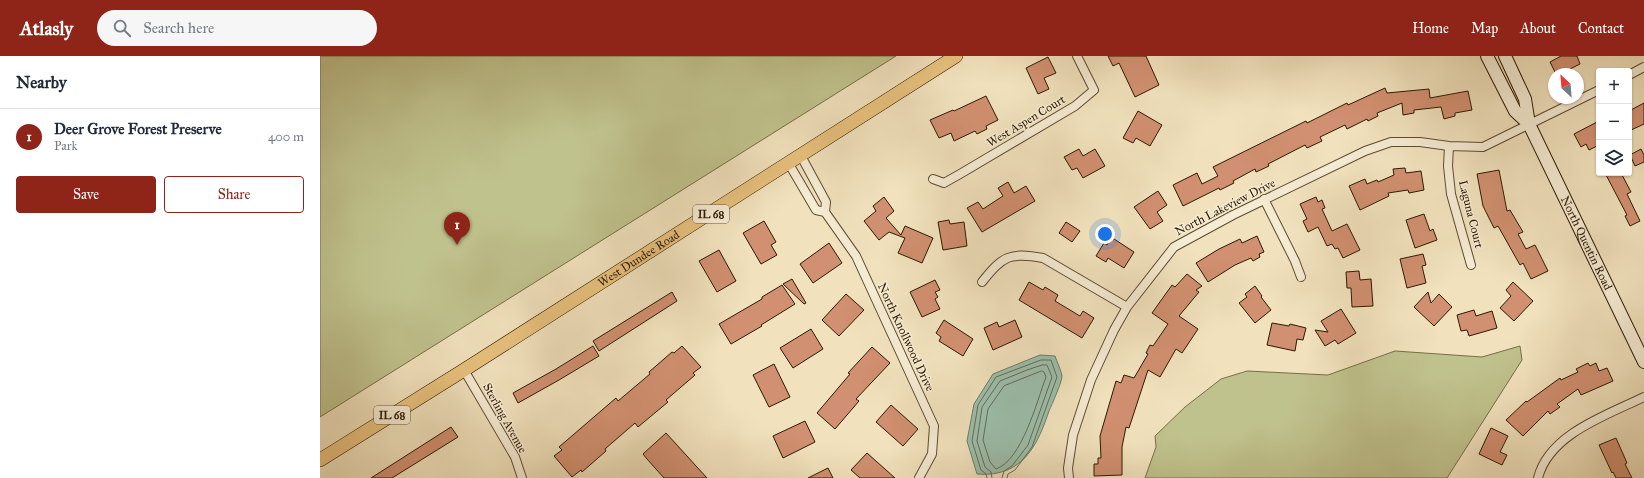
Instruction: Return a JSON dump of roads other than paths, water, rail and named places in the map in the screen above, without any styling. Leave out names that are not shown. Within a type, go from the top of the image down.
[{"type":"main road","name":"West Dundee Road","points":[[320,460],[789,164],[956,56]]},
{"type":"main road","name":"North Quentin Road","points":[[1487,56],[1515,111],[1529,124]]},
{"type":"main road","name":"North Quentin Road","points":[[1505,56],[1525,99],[1529,124],[1644,362]]},
{"type":"street","name":"West Aspen Court","points":[[933,179],[944,183],[1075,106],[1094,90],[1077,56]]},
{"type":"street","points":[[1632,73],[1644,67]]},
{"type":"street","name":"North Lakeview Drive","points":[[1069,478],[1068,468],[1073,435],[1091,380],[1114,330],[1127,307],[1174,247],[1233,215],[1365,151],[1391,142],[1420,142],[1449,146],[1483,147],[1596,91]]},
{"type":"street","name":"Laguna Court","points":[[1449,146],[1448,166],[1451,194],[1471,264]]},
{"type":"street","name":"North Knollwood Drive","points":[[800,156],[826,202],[825,212],[856,256],[934,426],[932,454],[919,478]]},
{"type":"street","name":"North Knollwood Drive","points":[[789,164],[816,210],[825,212]]},
{"type":"street","points":[[1264,200],[1295,261],[1301,277]]},
{"type":"street","points":[[982,282],[995,267],[1006,258],[1017,255],[1043,258],[1127,307]]},
{"type":"street","name":"Sterling Avenue","points":[[464,370],[514,457],[522,478]]},
{"type":"street","points":[[1538,478],[1541,467],[1554,448],[1588,424],[1644,397]]},
{"type":"water","points":[[1040,355],[1055,356],[1062,379],[1040,435],[1034,446],[1018,464],[1007,470],[993,474],[977,474],[967,441],[974,404],[993,374]]},
{"type":"place","name":"Deer Grove Forest Preserve","points":[[457,245]]}]
